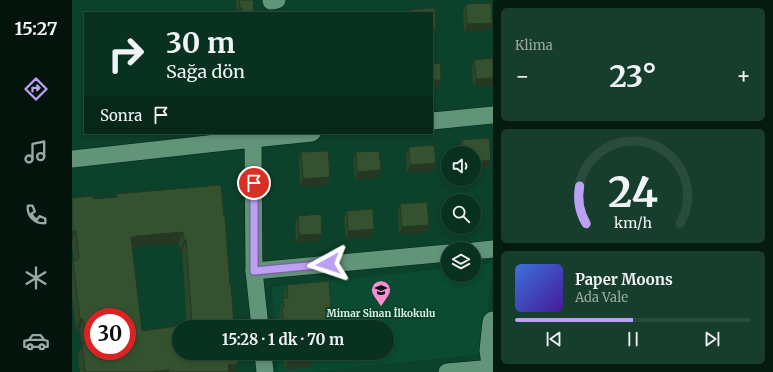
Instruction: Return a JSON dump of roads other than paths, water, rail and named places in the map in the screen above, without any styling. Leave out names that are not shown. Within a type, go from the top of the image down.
[{"type":"street","points":[[433,121],[493,115]]},
{"type":"street","points":[[72,159],[302,134]]},
{"type":"street","points":[[253,139],[254,271],[259,320]]},
{"type":"street","points":[[481,250],[493,249]]},
{"type":"street","points":[[254,271],[441,254]]},
{"type":"street","points":[[447,372],[493,370],[490,350],[493,322]]},
{"type":"street","points":[[264,360],[265,372]]},
{"type":"place","name":"Mimar Sinan İlkokulu","points":[[381,307]]}]
